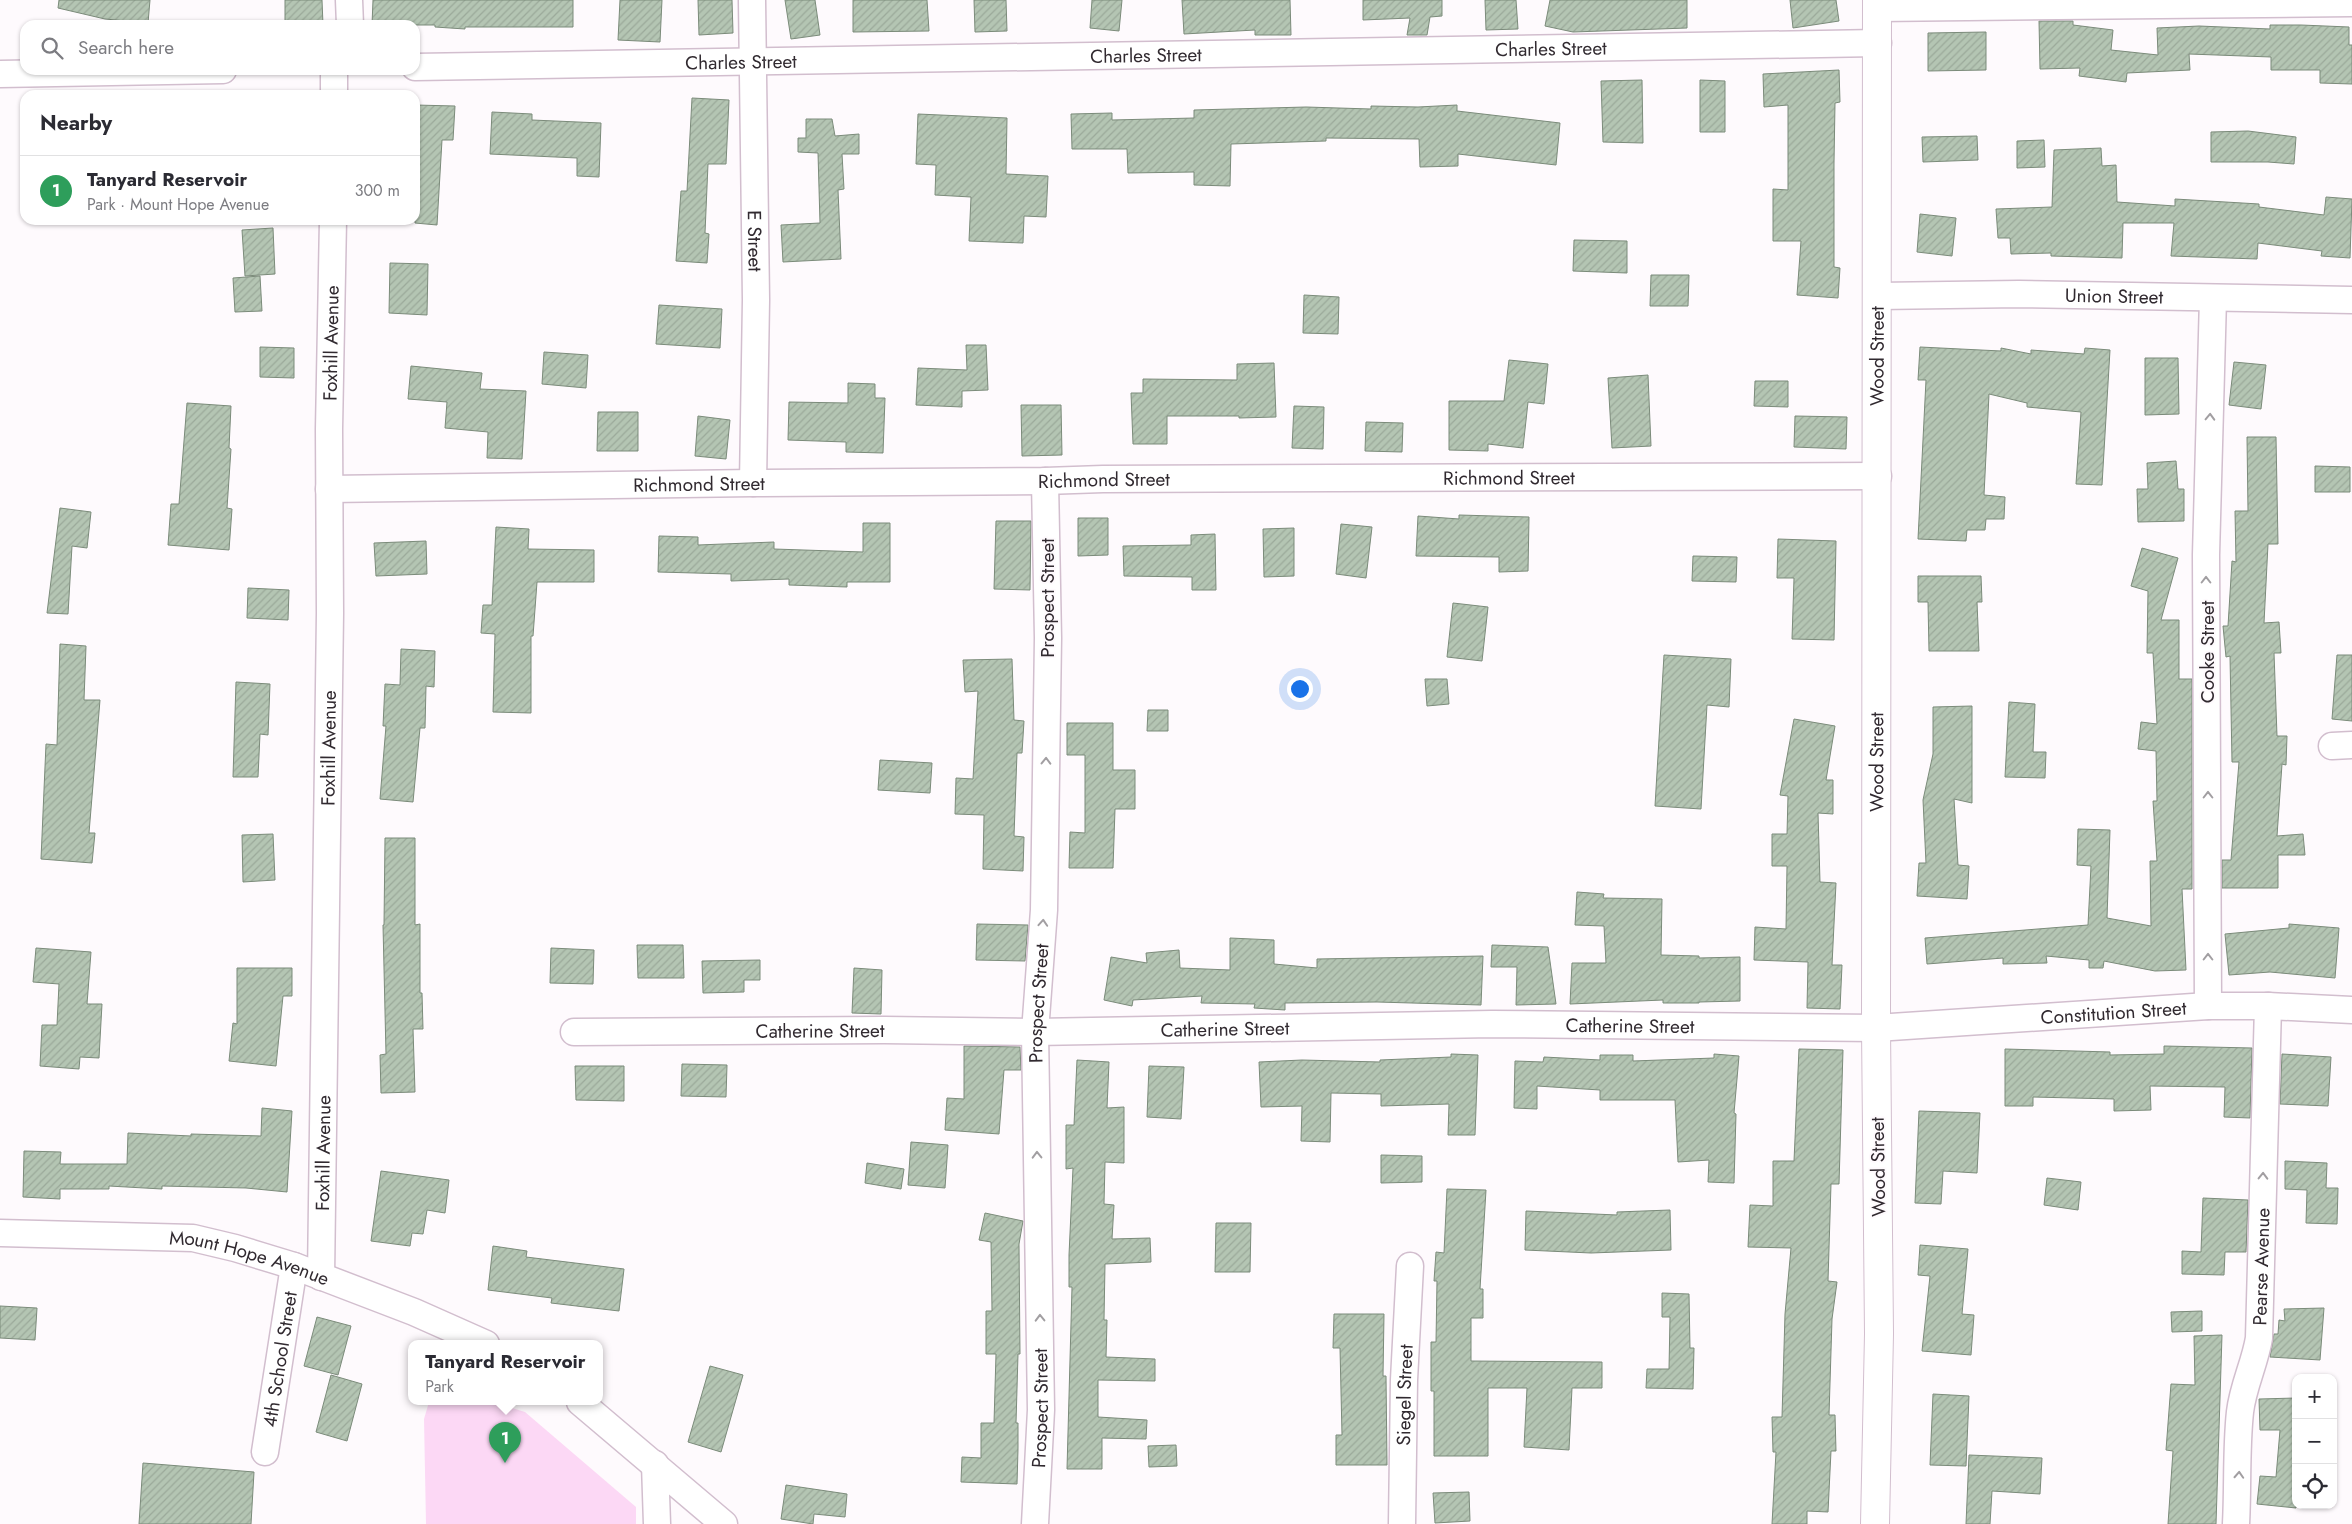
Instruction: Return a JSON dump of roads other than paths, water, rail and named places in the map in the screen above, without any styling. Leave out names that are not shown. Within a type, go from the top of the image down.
[{"type":"main road","name":"Wood Street","points":[[1875,1524],[1879,1334],[1876,1028],[1877,4]]},
{"type":"street","points":[[349,0],[350,20]]},
{"type":"street","name":"E Street","points":[[752,0],[756,300],[753,483]]},
{"type":"street","points":[[1877,4],[2352,2]]},
{"type":"street","name":"Charles Street","points":[[420,67],[1878,43]]},
{"type":"street","points":[[0,74],[20,74]]},
{"type":"street","points":[[334,75],[334,90]]},
{"type":"street","name":"Foxhill Avenue","points":[[321,1277],[333,225]]},
{"type":"street","name":"Union Street","points":[[1878,296],[2019,294],[2352,300]]},
{"type":"street","name":"Cooke Street","points":[[2208,1006],[2206,555],[2213,298]]},
{"type":"street","name":"Richmond Street","points":[[329,489],[753,483],[1046,482],[1103,479],[1878,476]]},
{"type":"street","name":"Prospect Street","points":[[1035,1524],[1042,1410],[1034,1032],[1044,910],[1048,638],[1046,482]]},
{"type":"street","name":"Constitution Street","points":[[1876,1028],[2208,1006],[2268,1006],[2352,1010]]},
{"type":"street","name":"Pearse Avenue","points":[[2236,1524],[2240,1412],[2244,1390],[2256,1354],[2259,1338],[2268,1006]]},
{"type":"street","name":"Catherine Street","points":[[574,1032],[874,1030],[1034,1032],[1492,1024],[1876,1028]]},
{"type":"street","name":"Mount Hope Avenue","points":[[0,1233],[193,1238],[235,1248],[294,1266],[414,1312],[477,1340]]},
{"type":"street","name":"4th School Street","points":[[265,1452],[294,1266]]},
{"type":"street","name":"Siegel Street","points":[[1402,1524],[1404,1380],[1410,1266]]},
{"type":"street","points":[[584,1405],[724,1524]]},
{"type":"street","points":[[655,1464],[657,1524]]},
{"type":"place","name":"Tanyard Reservoir","points":[[505,1463]]}]
